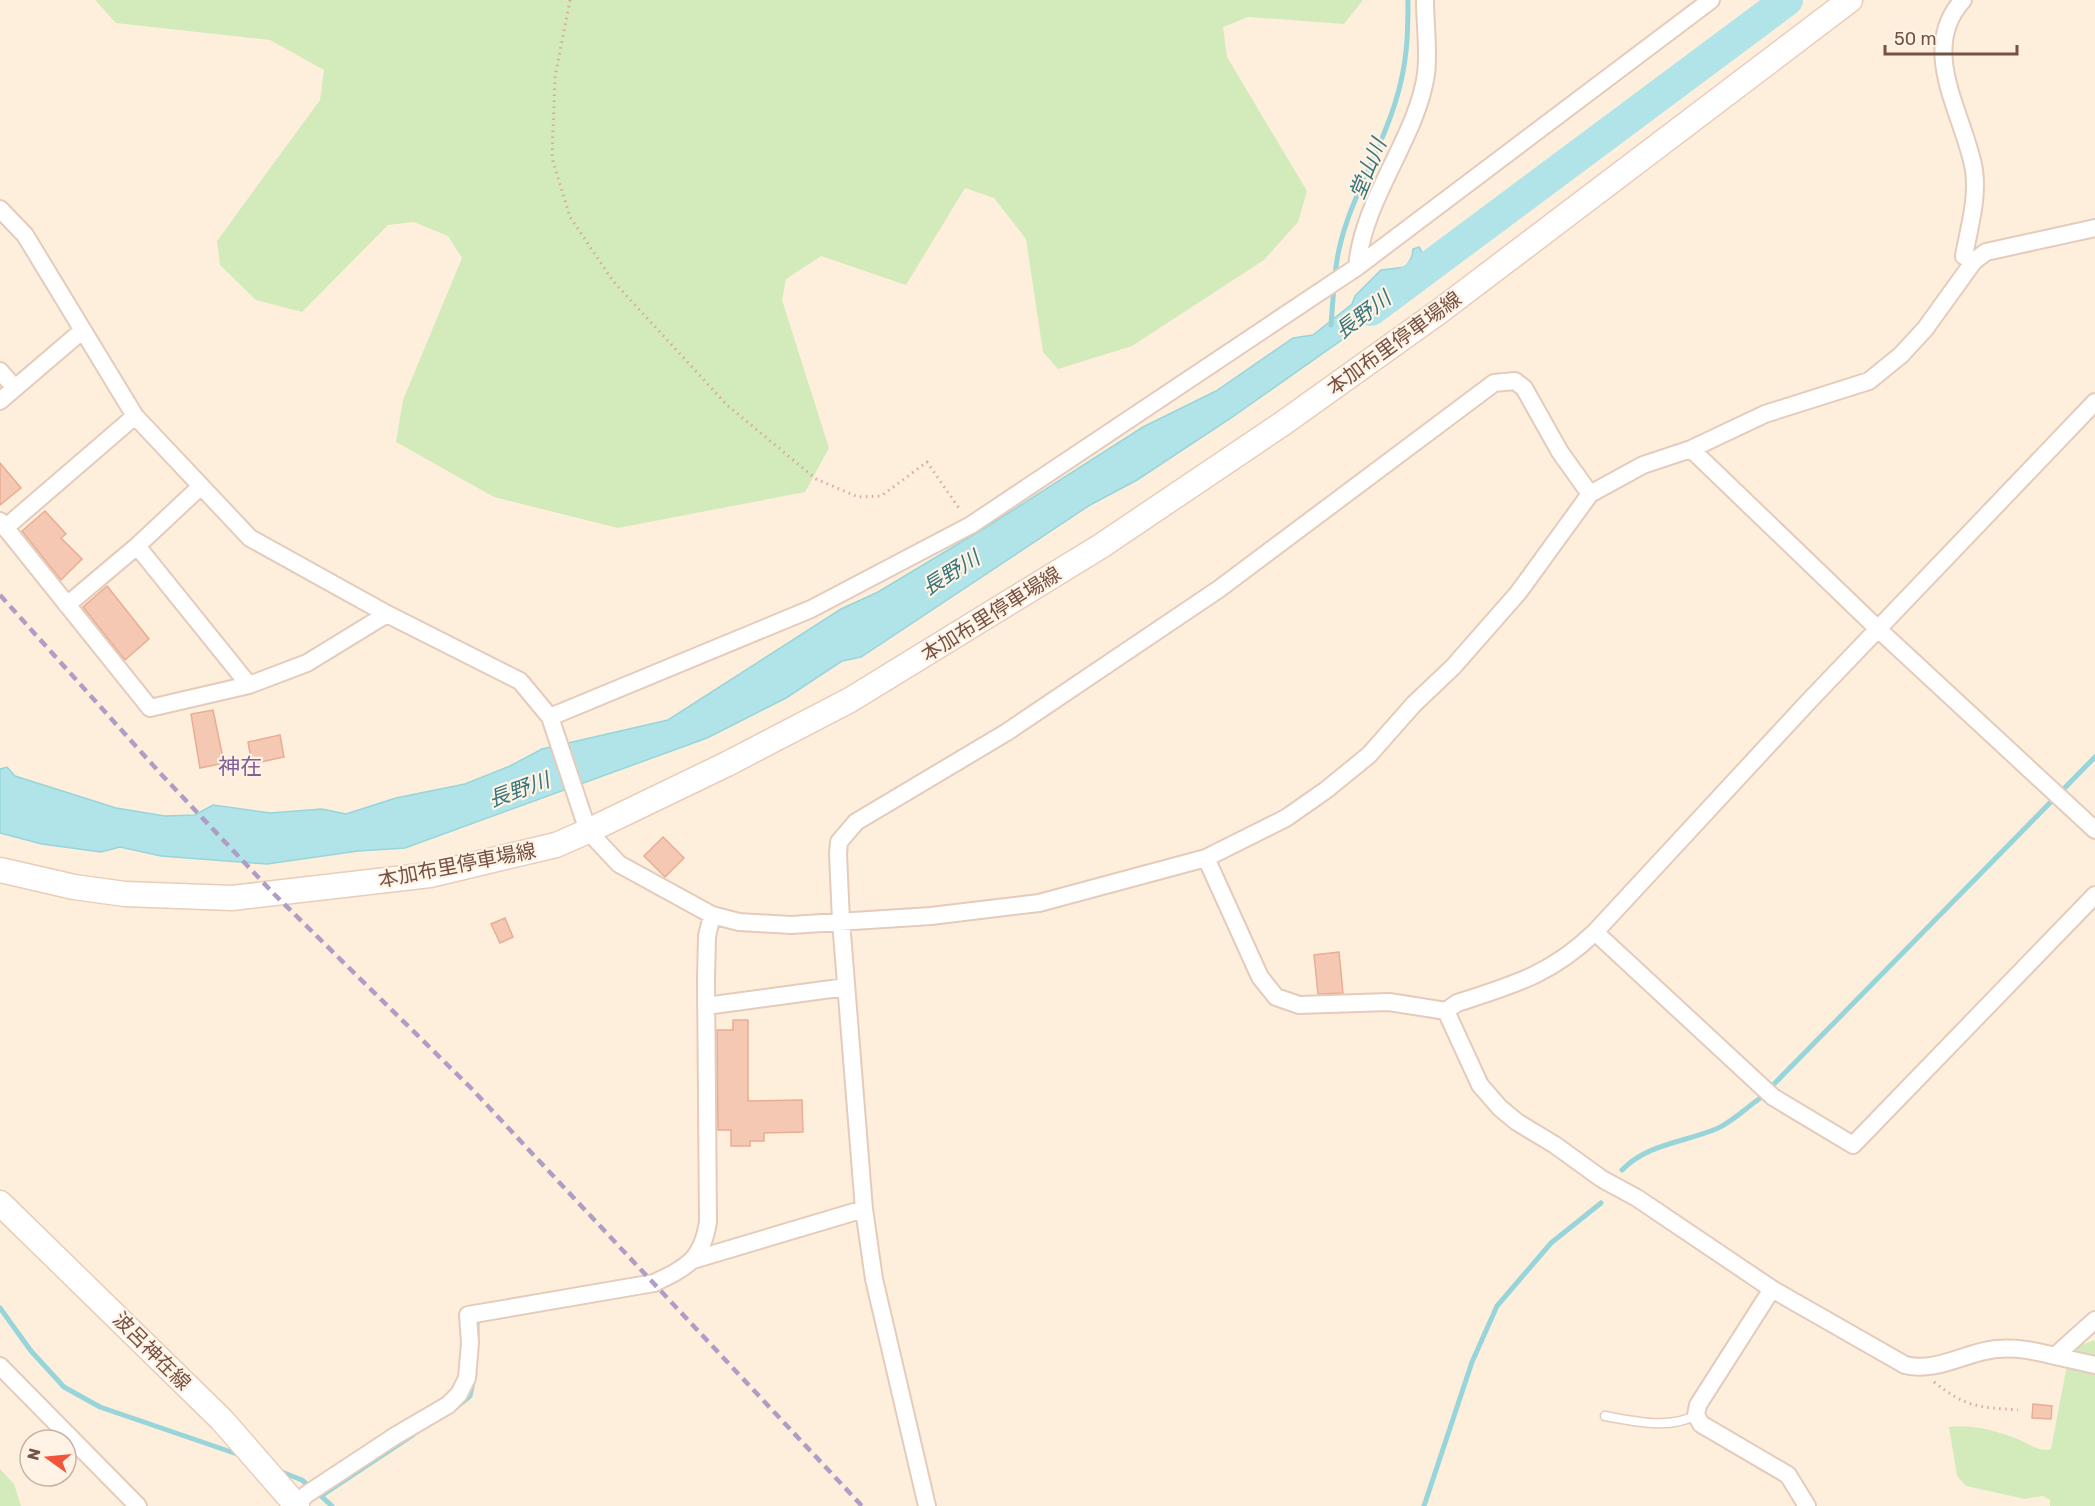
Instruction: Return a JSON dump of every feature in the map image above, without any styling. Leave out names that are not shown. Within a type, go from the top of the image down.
[{"type":"main road","name":"本加布里停車場線","points":[[0,870],[125,894],[232,898],[430,875],[556,845],[588,831],[850,700],[1101,546],[1282,424],[1440,311],[1850,0]]},
{"type":"main road","name":"波呂神在線","points":[[0,1203],[170,1368],[262,1464],[303,1499]]},
{"type":"street","points":[[1357,267],[1359,247],[1377,196],[1414,112],[1426,74],[1425,0]]},
{"type":"street","points":[[550,717],[811,609],[971,525],[1357,267],[1712,0]]},
{"type":"street","points":[[1963,0],[1949,22],[1944,42],[1948,85],[1974,172],[1975,195],[1964,256],[1974,261]]},
{"type":"street","points":[[0,209],[25,235],[135,416],[250,538],[387,614],[520,681],[550,717],[588,831],[619,864],[712,915],[740,922],[791,925],[931,916],[1039,903],[1206,858],[1286,818],[1326,790],[1369,755],[1518,593],[1590,494],[1643,465],[1691,449],[1765,414],[1869,381],[1901,355],[1925,329],[1974,261],[1986,252],[2095,228]]},
{"type":"street","points":[[0,401],[83,330]]},
{"type":"street","points":[[0,371],[15,388]]},
{"type":"street","points":[[927,1506],[874,1279],[864,1209],[841,921],[839,842],[849,827],[1006,732],[1219,589],[1494,383],[1515,381],[1524,388],[1560,452],[1590,494]]},
{"type":"street","points":[[1206,858],[1260,977],[1276,997],[1299,1005],[1389,1002],[1446,1011],[1457,1003],[1548,970],[1572,955],[1595,932],[1878,629],[2095,402]]},
{"type":"street","points":[[135,416],[3,524],[150,708],[249,685],[307,663],[387,614]]},
{"type":"street","points":[[1691,449],[1878,629],[2095,830]]},
{"type":"street","points":[[67,605],[137,546],[200,487]]},
{"type":"street","points":[[137,546],[249,685]]},
{"type":"street","points":[[1595,932],[1773,1097],[1853,1145],[2095,895]]},
{"type":"street","points":[[303,1499],[395,1436],[448,1405],[459,1394],[467,1378],[470,1343],[468,1315],[654,1283],[679,1271],[703,1248],[708,1222],[707,936],[712,915]]},
{"type":"street","points":[[706,1006],[846,987]]},
{"type":"street","points":[[1446,1011],[1480,1085],[1500,1108],[1517,1122],[1555,1145],[1602,1179],[1637,1198],[1772,1289],[1905,1365],[1916,1368],[1994,1349],[2023,1348],[2095,1365]]},
{"type":"street","points":[[692,1261],[864,1209]]},
{"type":"street","points":[[1772,1289],[1698,1405],[1696,1415],[1701,1424],[1788,1475],[1807,1506]]},
{"type":"street","points":[[2055,1356],[2095,1320]]},
{"type":"street","points":[[0,1366],[138,1506]]},
{"type":"lane","points":[[1605,1416],[1662,1423],[1683,1422],[1696,1415]]},
{"type":"path","points":[[570,0],[555,77],[552,158],[570,217],[613,281],[727,405],[816,479],[858,497],[881,496],[927,462],[971,525]]},
{"type":"path","points":[[1946,1392],[1974,1407],[2018,1410]]},
{"type":"green space","points":[[95,0],[1363,0],[1344,24],[1248,17],[1223,27],[1227,57],[1307,191],[1298,222],[1264,260],[1132,346],[1058,369],[1043,352],[1026,239],[994,198],[965,188],[906,285],[821,256],[786,279],[782,300],[829,448],[805,492],[618,528],[494,497],[396,442],[403,400],[462,258],[448,236],[414,222],[388,225],[302,312],[256,300],[220,265],[217,241],[320,100],[324,70],[270,40],[116,23]]},
{"type":"green space","points":[[2095,1340],[2095,1506],[2050,1506],[2050,1500],[2043,1496],[2025,1499],[1966,1486],[1957,1476],[1949,1427],[1982,1428],[2007,1435],[2038,1448],[2051,1449],[2070,1349]]},
{"type":"green space","points":[[0,1469],[14,1484],[21,1506],[0,1506]]},
{"type":"water","points":[[1419,247],[1428,262],[1408,276],[1404,296],[1231,418],[1137,480],[1090,505],[861,657],[842,661],[786,698],[707,738],[405,848],[358,851],[267,864],[161,856],[120,847],[101,852],[42,844],[0,833],[0,769],[7,767],[15,776],[116,808],[165,816],[195,815],[213,805],[270,813],[322,809],[346,814],[396,798],[465,784],[510,766],[542,749],[668,720],[841,609],[878,592],[988,526],[1143,427],[1216,391],[1293,338],[1313,335],[1352,304],[1355,296],[1381,270],[1406,267],[1413,249]]},
{"type":"building","points":[[0,463],[21,488],[0,505]]},
{"type":"building","points":[[45,511],[66,534],[61,538],[82,559],[61,580],[22,531]]},
{"type":"building","points":[[107,586],[149,639],[125,660],[83,607]]},
{"type":"building","points":[[213,710],[224,763],[200,768],[191,714]]},
{"type":"building","points":[[280,735],[284,757],[252,764],[248,742]]},
{"type":"building","points":[[663,837],[684,858],[665,877],[644,856]]},
{"type":"building","points":[[505,918],[513,937],[500,943],[491,924]]},
{"type":"building","points":[[1339,952],[1343,993],[1318,994],[1314,955]]},
{"type":"building","points":[[733,1020],[748,1020],[748,1101],[802,1100],[803,1132],[764,1133],[764,1141],[750,1141],[750,1146],[731,1146],[731,1130],[718,1130],[717,1030],[733,1030]]},
{"type":"building","points":[[2033,1404],[2052,1406],[2051,1419],[2032,1418]]},
{"type":"waterway","name":"堂山川","points":[[1335,277],[1344,231],[1389,122],[1400,87],[1406,50],[1408,0]]},
{"type":"waterway","name":"長野川","points":[[1371,310],[1787,0]]},
{"type":"waterway","name":"堂山川","points":[[1331,325],[1334,286]]},
{"type":"waterway","points":[[1774,1084],[2095,757]]},
{"type":"waterway","points":[[1622,1170],[1643,1154],[1722,1126],[1759,1099]]},
{"type":"waterway","points":[[1424,1506],[1472,1362],[1497,1306],[1551,1243],[1601,1203]]},
{"type":"waterway","points":[[0,1308],[31,1351],[64,1387],[100,1407],[240,1455]]},
{"type":"waterway","points":[[477,1337],[477,1320],[481,1319]]},
{"type":"waterway","points":[[454,1409],[470,1396],[475,1373]]},
{"type":"waterway","points":[[321,1496],[413,1435]]},
{"type":"waterway","points":[[279,1471],[302,1480],[310,1487]]},
{"type":"waterway","points":[[320,1495],[332,1506]]},
{"type":"railway","points":[[0,595],[160,773],[275,895],[470,1087],[862,1506]]},
{"type":"district","name":"神在","points":[[240,766]]}]
